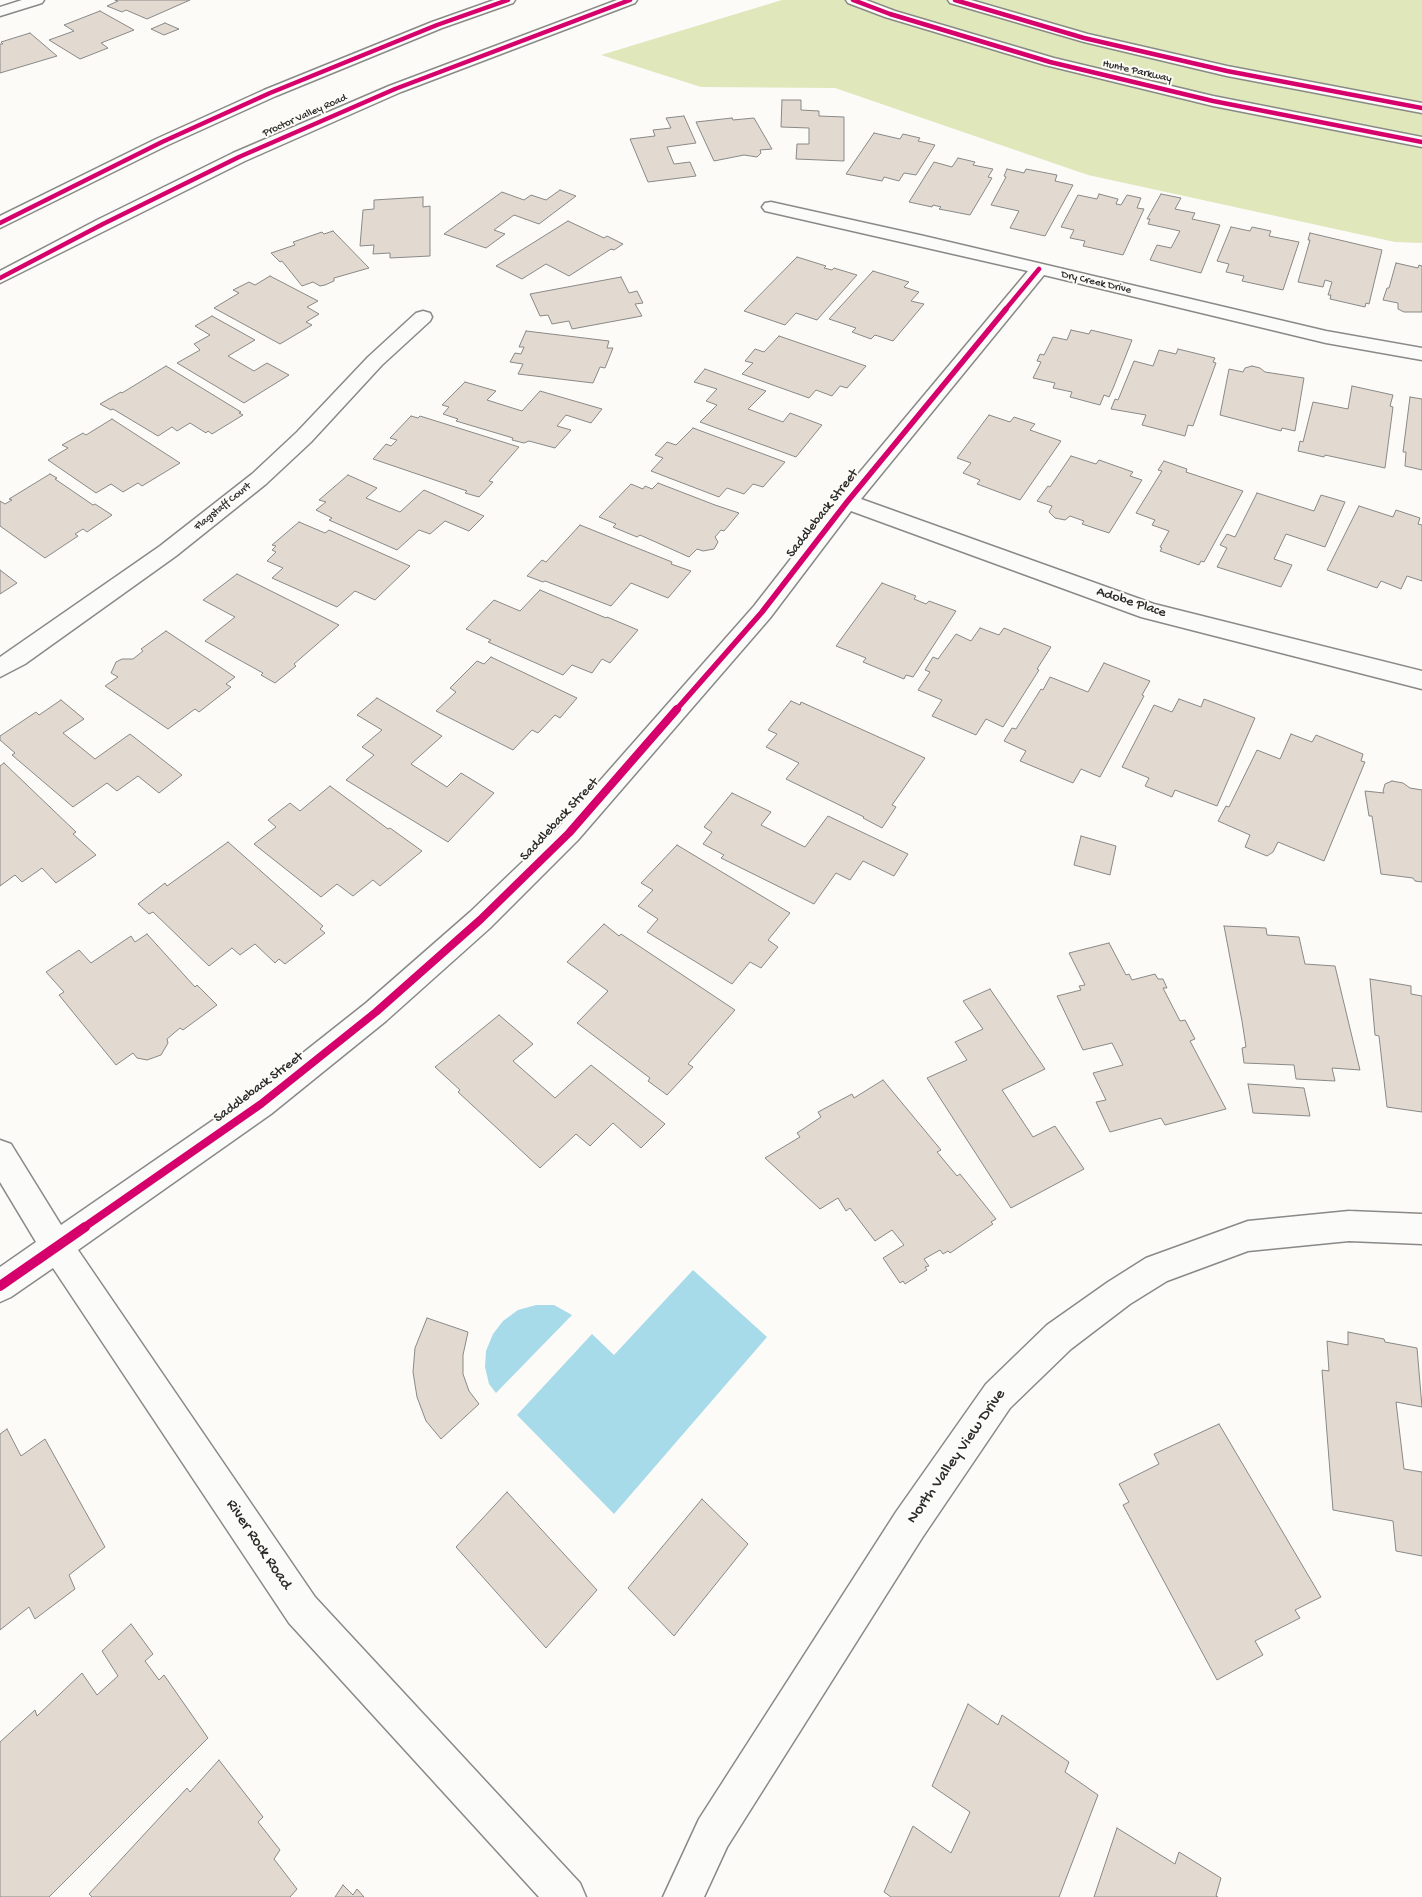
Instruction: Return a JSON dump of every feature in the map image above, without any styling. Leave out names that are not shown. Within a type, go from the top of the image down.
[{"type":"street","points":[[0,12],[37,0]]},
{"type":"street","points":[[0,222],[162,142],[270,93],[437,25],[508,0]]},
{"type":"street","name":"Proctor Valley Road","points":[[0,278],[103,224],[240,157],[395,89],[630,0]]},
{"type":"street","name":"Hunte Parkway","points":[[853,0],[890,14],[1050,62],[1213,101],[1422,142]]},
{"type":"street","name":"Hunte Parkway","points":[[955,0],[1084,38],[1217,69],[1422,108]]},
{"type":"street","name":"Dry Creek Drive","points":[[771,207],[1326,338],[1422,354]]},
{"type":"street","name":"Saddleback Street","points":[[0,1286],[261,1104],[376,1012],[480,920],[569,833],[762,612],[847,502],[1038,269]]},
{"type":"street","name":"Flagstaff Court","points":[[0,668],[17,658],[162,555],[252,484],[304,437],[375,361],[423,317]]},
{"type":"street","name":"Adobe Place","points":[[847,502],[1149,611],[1422,680]]},
{"type":"street","name":"River Rock Road","points":[[0,1154],[57,1247],[302,1610],[566,1897]]},
{"type":"street","name":"North Valley View Drive","points":[[683,1897],[713,1833],[909,1525],[998,1396],[1059,1337],[1119,1293],[1157,1270],[1248,1236],[1350,1226],[1422,1230]]},
{"type":"green space","points":[[782,0],[1422,0],[1422,243],[1395,242],[1088,175],[835,88],[701,87],[601,55]]},
{"type":"water","points":[[693,1270],[767,1337],[614,1514],[517,1415],[592,1334],[614,1355]]},
{"type":"water","points":[[536,1305],[554,1305],[572,1315],[496,1393],[489,1384],[485,1367],[486,1351],[493,1334],[503,1321],[518,1310]]},
{"type":"building","points":[[115,0],[190,0],[147,19],[126,10],[122,12],[107,6],[118,1]]},
{"type":"building","points":[[100,11],[134,30],[101,43],[108,48],[80,59],[49,40],[74,31],[64,25]]},
{"type":"building","points":[[165,23],[179,29],[164,35],[151,29]]},
{"type":"building","points":[[30,33],[57,56],[0,73],[0,44],[3,44],[1,42]]},
{"type":"building","points":[[782,100],[801,100],[801,110],[819,111],[819,116],[844,117],[844,161],[796,159],[797,144],[809,144],[809,128],[781,127]]},
{"type":"building","points":[[684,116],[696,143],[667,147],[674,164],[690,162],[696,176],[648,182],[630,139],[655,136],[653,130],[671,128],[666,118]]},
{"type":"building","points":[[732,118],[733,120],[754,118],[772,149],[760,150],[761,153],[757,157],[744,155],[714,161],[696,122]]},
{"type":"building","points":[[874,133],[900,139],[903,134],[920,138],[918,141],[935,145],[916,175],[904,173],[899,181],[884,177],[882,181],[846,174]]},
{"type":"building","points":[[958,158],[975,162],[973,165],[993,169],[988,177],[992,178],[970,215],[939,209],[941,207],[933,205],[932,207],[909,202],[934,162],[952,167]]},
{"type":"building","points":[[1007,169],[1024,173],[1026,169],[1057,175],[1055,181],[1073,185],[1045,236],[1010,228],[1019,211],[991,205],[1006,177],[1004,176]]},
{"type":"building","points":[[560,190],[576,196],[539,224],[514,215],[494,230],[505,234],[486,248],[444,234],[502,192],[524,200],[531,195],[546,200]]},
{"type":"building","points":[[1099,194],[1118,199],[1116,204],[1121,205],[1127,195],[1141,198],[1137,208],[1144,209],[1123,255],[1083,246],[1085,241],[1070,238],[1074,230],[1061,227],[1078,195],[1097,199]]},
{"type":"building","points":[[1161,194],[1181,198],[1175,209],[1195,213],[1192,219],[1220,225],[1201,273],[1150,260],[1157,245],[1171,248],[1180,231],[1148,224],[1150,219],[1147,219]]},
{"type":"building","points":[[423,197],[423,207],[430,206],[430,256],[390,258],[390,253],[373,254],[374,245],[360,246],[363,210],[374,209],[374,200]]},
{"type":"building","points":[[568,221],[604,238],[607,236],[623,244],[614,250],[611,249],[569,276],[546,264],[522,279],[496,266]]},
{"type":"building","points":[[1231,227],[1250,231],[1252,227],[1271,231],[1269,236],[1299,242],[1283,290],[1242,281],[1244,276],[1226,272],[1229,264],[1217,261]]},
{"type":"building","points":[[333,231],[369,268],[334,278],[334,281],[325,285],[320,286],[313,282],[302,286],[282,261],[280,262],[271,253],[295,245],[293,242],[322,232],[324,234]]},
{"type":"building","points":[[1310,233],[1382,250],[1369,304],[1366,303],[1365,307],[1330,299],[1331,295],[1328,295],[1332,282],[1325,280],[1323,287],[1298,282],[1310,240],[1308,240]]},
{"type":"building","points":[[797,257],[826,266],[824,268],[832,270],[834,268],[857,275],[817,320],[796,313],[785,325],[744,311]]},
{"type":"building","points":[[1396,263],[1418,268],[1419,265],[1422,266],[1422,312],[1404,312],[1398,309],[1398,303],[1383,300],[1387,288],[1389,288]]},
{"type":"building","points":[[873,271],[909,282],[904,287],[919,292],[911,301],[924,304],[893,341],[875,335],[871,339],[852,332],[856,328],[829,319]]},
{"type":"building","points":[[270,276],[318,301],[307,307],[319,314],[306,322],[312,325],[280,344],[214,308],[239,293],[233,290],[249,282],[255,285]]},
{"type":"building","points":[[621,277],[629,293],[637,291],[643,303],[635,304],[642,316],[572,329],[569,321],[552,324],[548,315],[540,316],[530,294]]},
{"type":"building","points":[[212,316],[255,340],[228,356],[254,371],[267,363],[289,375],[244,403],[177,363],[200,350],[194,344],[210,335],[195,326]]},
{"type":"building","points":[[1071,330],[1089,334],[1091,330],[1132,340],[1109,397],[1104,395],[1100,405],[1070,397],[1072,392],[1053,388],[1055,383],[1033,378],[1041,362],[1037,361],[1040,354],[1044,355],[1053,337],[1067,340]]},
{"type":"building","points":[[526,331],[609,341],[607,348],[613,348],[605,368],[600,367],[593,383],[518,374],[523,364],[510,362],[515,353],[521,354],[524,347],[519,347]]},
{"type":"building","points":[[779,336],[866,366],[847,388],[840,386],[832,396],[816,390],[809,398],[742,374],[753,363],[745,361],[755,349],[764,352]]},
{"type":"building","points":[[1178,349],[1215,358],[1213,362],[1216,363],[1193,426],[1188,425],[1185,436],[1142,425],[1146,415],[1111,409],[1115,399],[1118,400],[1134,361],[1153,366],[1159,350],[1176,354]]},
{"type":"building","points":[[166,366],[243,415],[212,434],[208,431],[206,433],[190,423],[177,431],[172,427],[158,436],[113,409],[111,410],[100,404]]},
{"type":"building","points":[[1252,366],[1260,368],[1265,372],[1304,378],[1295,431],[1282,428],[1281,431],[1220,415],[1229,369],[1243,372],[1245,368]]},
{"type":"building","points":[[705,369],[766,391],[748,409],[783,422],[790,413],[822,425],[796,457],[700,422],[717,405],[706,401],[717,389],[694,382]]},
{"type":"building","points":[[465,382],[496,391],[487,400],[522,411],[540,391],[602,409],[591,423],[566,415],[557,426],[571,430],[555,448],[529,441],[524,443],[456,421],[458,419],[443,414],[449,407],[442,405]]},
{"type":"building","points":[[1352,386],[1393,395],[1390,406],[1393,407],[1385,468],[1298,451],[1300,441],[1303,442],[1313,402],[1348,409]]},
{"type":"building","points":[[1410,397],[1422,399],[1422,470],[1405,466],[1406,452],[1403,452]]},
{"type":"building","points":[[989,415],[1010,422],[1014,417],[1035,424],[1030,430],[1061,441],[1020,500],[977,484],[980,480],[963,473],[971,463],[957,458]]},
{"type":"building","points":[[411,416],[418,418],[420,416],[519,447],[489,481],[493,482],[479,497],[465,493],[467,491],[373,459],[386,444],[391,446],[397,440],[390,438]]},
{"type":"building","points":[[112,419],[180,463],[142,486],[138,483],[123,492],[111,484],[96,493],[48,460],[68,448],[62,445],[83,433],[86,435]]},
{"type":"building","points":[[693,428],[785,462],[763,487],[753,484],[744,494],[727,488],[719,497],[651,471],[663,458],[655,455],[667,442],[676,445]]},
{"type":"building","points":[[1071,456],[1096,464],[1099,460],[1133,472],[1130,476],[1142,480],[1109,533],[1082,524],[1084,521],[1070,516],[1065,520],[1055,518],[1049,512],[1052,506],[1037,501],[1048,486],[1050,487]]},
{"type":"building","points":[[1164,461],[1187,469],[1186,472],[1243,491],[1204,562],[1201,561],[1199,565],[1160,551],[1162,548],[1160,547],[1169,531],[1152,525],[1155,520],[1136,513],[1162,471],[1158,470]]},
{"type":"building","points":[[50,474],[93,505],[95,504],[112,515],[87,532],[83,529],[75,534],[78,536],[45,558],[0,526],[0,501],[5,504],[12,500],[9,499]]},
{"type":"building","points":[[348,475],[377,488],[366,498],[400,512],[424,490],[484,516],[469,531],[445,521],[430,534],[419,530],[397,550],[329,520],[332,518],[316,510],[326,502],[319,500]]},
{"type":"building","points":[[658,483],[739,513],[724,531],[721,530],[715,537],[718,542],[714,549],[703,551],[697,549],[689,557],[640,535],[637,537],[613,527],[616,524],[599,517],[631,484],[643,489],[645,486],[652,489]]},
{"type":"building","points":[[1257,493],[1314,511],[1321,495],[1345,502],[1325,547],[1286,534],[1274,559],[1292,565],[1281,587],[1217,567],[1227,548],[1220,545],[1227,534],[1235,537]]},
{"type":"building","points":[[1359,506],[1393,517],[1396,510],[1420,518],[1418,524],[1422,525],[1422,581],[1407,576],[1401,589],[1381,581],[1377,588],[1327,570]]},
{"type":"building","points":[[299,522],[325,533],[329,530],[410,566],[375,600],[355,591],[337,607],[272,578],[283,568],[267,561],[276,552],[272,550],[276,546],[272,545]]},
{"type":"building","points":[[580,525],[691,571],[668,598],[631,583],[611,606],[527,576],[542,560],[546,562]]},
{"type":"building","points":[[0,570],[17,583],[0,594]]},
{"type":"building","points":[[237,574],[339,625],[294,664],[296,666],[275,683],[261,675],[263,673],[205,641],[235,617],[203,600]]},
{"type":"building","points":[[882,583],[916,596],[914,599],[926,604],[929,601],[956,611],[913,677],[906,675],[904,679],[863,662],[866,658],[836,646]]},
{"type":"building","points":[[540,590],[638,630],[610,663],[602,659],[592,673],[572,665],[563,675],[488,642],[491,640],[466,629],[494,600],[520,611]]},
{"type":"building","points":[[980,628],[999,635],[1004,628],[1051,647],[1037,669],[1039,670],[1003,727],[986,719],[976,735],[932,716],[942,700],[918,690],[930,672],[925,670],[933,657],[938,659],[956,634],[971,641]]},
{"type":"building","points":[[166,631],[235,677],[226,684],[231,687],[199,712],[195,709],[168,729],[105,686],[118,677],[111,673],[116,662],[122,659],[133,659],[143,651],[141,649]]},
{"type":"building","points":[[491,657],[577,698],[560,718],[555,715],[538,733],[532,730],[513,750],[436,711],[456,692],[450,688],[477,661],[484,664]]},
{"type":"building","points":[[1104,663],[1150,681],[1142,695],[1144,696],[1100,777],[1081,769],[1073,783],[1020,761],[1026,751],[1004,741],[1012,728],[1016,729],[1050,677],[1088,692]]},
{"type":"building","points":[[377,698],[442,736],[411,764],[447,787],[461,773],[494,793],[448,842],[346,780],[374,755],[362,747],[382,730],[357,715]]},
{"type":"building","points":[[1179,699],[1201,707],[1204,699],[1255,718],[1217,806],[1175,790],[1172,797],[1145,786],[1149,778],[1122,767],[1154,705],[1172,712]]},
{"type":"building","points":[[61,700],[84,719],[63,733],[95,759],[130,734],[182,775],[159,793],[138,776],[117,791],[107,783],[73,807],[12,755],[15,753],[0,740],[0,736],[36,712],[39,715]]},
{"type":"building","points":[[791,701],[800,705],[801,702],[925,758],[892,805],[896,807],[882,828],[864,817],[786,779],[799,763],[766,747],[777,734],[768,730]]},
{"type":"building","points":[[1291,734],[1312,742],[1316,735],[1363,754],[1361,761],[1365,762],[1324,861],[1278,842],[1273,852],[1267,856],[1245,847],[1250,835],[1218,821],[1226,806],[1229,807],[1257,750],[1280,759]]},
{"type":"building","points":[[4,763],[76,832],[73,834],[96,855],[56,883],[42,868],[22,882],[15,875],[0,886],[0,766]]},
{"type":"building","points":[[1392,781],[1403,783],[1410,788],[1422,790],[1422,882],[1415,881],[1413,878],[1381,874],[1372,816],[1369,816],[1365,791],[1384,793],[1385,784]]},
{"type":"building","points":[[330,786],[388,829],[390,828],[422,851],[380,886],[373,880],[353,896],[337,884],[321,897],[254,844],[276,827],[268,820],[290,803],[300,811]]},
{"type":"building","points":[[732,793],[771,812],[761,825],[805,847],[828,816],[908,854],[894,876],[863,861],[850,880],[836,873],[814,904],[721,858],[724,855],[703,844],[712,832],[704,827]]},
{"type":"building","points":[[1081,836],[1116,846],[1110,875],[1074,865]]},
{"type":"building","points":[[228,842],[323,926],[320,929],[325,933],[285,964],[279,959],[275,963],[255,944],[240,955],[232,948],[209,966],[153,912],[149,914],[138,904],[165,883],[167,886]]},
{"type":"building","points":[[677,845],[790,913],[768,940],[778,947],[761,968],[750,962],[732,984],[647,932],[658,919],[638,906],[653,890],[641,883]]},
{"type":"building","points":[[604,924],[619,936],[621,934],[735,1010],[688,1064],[693,1067],[667,1095],[648,1081],[650,1078],[577,1023],[608,991],[567,962]]},
{"type":"building","points":[[1224,926],[1266,928],[1267,935],[1299,937],[1305,964],[1335,966],[1360,1070],[1332,1068],[1335,1081],[1296,1079],[1294,1065],[1244,1063],[1242,1048],[1246,1047]]},
{"type":"building","points":[[147,934],[195,987],[197,985],[217,1005],[183,1030],[180,1028],[167,1039],[168,1043],[161,1055],[147,1060],[137,1058],[133,1053],[116,1065],[59,995],[64,992],[46,972],[79,950],[91,963],[131,936],[135,942]]},
{"type":"building","points":[[1109,943],[1126,975],[1129,974],[1132,980],[1155,974],[1158,979],[1163,979],[1167,988],[1163,988],[1180,1021],[1185,1020],[1195,1039],[1190,1041],[1226,1109],[1165,1125],[1161,1118],[1110,1132],[1096,1102],[1106,1100],[1093,1073],[1123,1065],[1112,1043],[1083,1050],[1057,996],[1081,990],[1079,986],[1085,985],[1069,953]]},
{"type":"building","points":[[1370,979],[1411,986],[1411,994],[1422,996],[1422,1112],[1387,1107],[1379,1036],[1375,1035]]},
{"type":"building","points":[[990,989],[1045,1069],[1002,1090],[1033,1137],[1055,1126],[1084,1169],[1011,1208],[927,1078],[967,1060],[955,1042],[983,1029],[963,1001]]},
{"type":"building","points":[[499,1015],[533,1044],[513,1061],[555,1098],[591,1065],[665,1124],[641,1148],[613,1123],[590,1146],[576,1134],[540,1168],[458,1092],[460,1090],[435,1067]]},
{"type":"building","points":[[883,1080],[941,1150],[937,1152],[957,1176],[960,1174],[996,1219],[991,1222],[993,1224],[950,1253],[948,1251],[943,1254],[940,1250],[924,1259],[929,1266],[925,1267],[927,1270],[905,1284],[903,1281],[900,1283],[883,1258],[904,1245],[892,1230],[875,1241],[850,1208],[846,1211],[838,1198],[820,1209],[765,1158],[800,1137],[797,1133],[821,1117],[818,1112],[852,1094],[854,1098]]},
{"type":"building","points":[[1248,1084],[1304,1088],[1310,1116],[1253,1113]]},
{"type":"building","points":[[427,1318],[468,1332],[463,1355],[463,1374],[469,1391],[479,1404],[441,1439],[426,1421],[417,1397],[413,1372],[415,1348]]},
{"type":"building","points":[[1348,1332],[1417,1348],[1422,1407],[1396,1402],[1404,1469],[1422,1472],[1422,1556],[1396,1551],[1393,1521],[1333,1510],[1322,1370],[1329,1371],[1327,1341],[1348,1345]]},
{"type":"building","points":[[1219,1424],[1321,1597],[1295,1610],[1300,1618],[1255,1641],[1263,1655],[1217,1680],[1123,1505],[1129,1502],[1119,1484],[1159,1464],[1154,1454]]},
{"type":"building","points":[[7,1429],[21,1456],[45,1439],[105,1547],[69,1575],[75,1589],[35,1619],[29,1607],[0,1630],[0,1434]]},
{"type":"building","points":[[507,1492],[597,1590],[546,1648],[456,1547]]},
{"type":"building","points":[[702,1499],[748,1544],[674,1636],[628,1588]]},
{"type":"building","points":[[131,1624],[153,1654],[145,1661],[159,1680],[164,1675],[208,1738],[49,1897],[0,1897],[0,1742],[35,1710],[37,1716],[82,1673],[97,1695],[118,1676],[102,1651]]},
{"type":"building","points":[[968,1704],[998,1725],[1002,1715],[1069,1762],[1065,1772],[1098,1795],[1059,1897],[891,1897],[884,1892],[913,1826],[951,1853],[970,1812],[932,1786]]},
{"type":"building","points":[[219,1760],[263,1817],[258,1822],[280,1850],[274,1859],[297,1889],[290,1897],[92,1897],[89,1894],[187,1788],[190,1792]]},
{"type":"building","points":[[1117,1828],[1175,1864],[1179,1852],[1221,1878],[1216,1896],[1218,1897],[1094,1897]]},
{"type":"building","points":[[343,1885],[353,1895],[357,1889],[364,1897],[335,1897]]},
{"type":"cycle path","points":[[0,223],[162,142],[270,93],[437,25],[508,0]]},
{"type":"cycle path","points":[[0,278],[103,224],[239,157],[395,89],[630,0]]},
{"type":"cycle path","points":[[853,0],[890,14],[1050,62],[1213,101],[1422,142]]},
{"type":"cycle path","points":[[955,0],[1084,38],[1227,71],[1422,108]]},
{"type":"cycle path","points":[[0,1286],[261,1104],[376,1012],[480,920],[569,833],[762,612],[847,502],[1039,269]]}]
